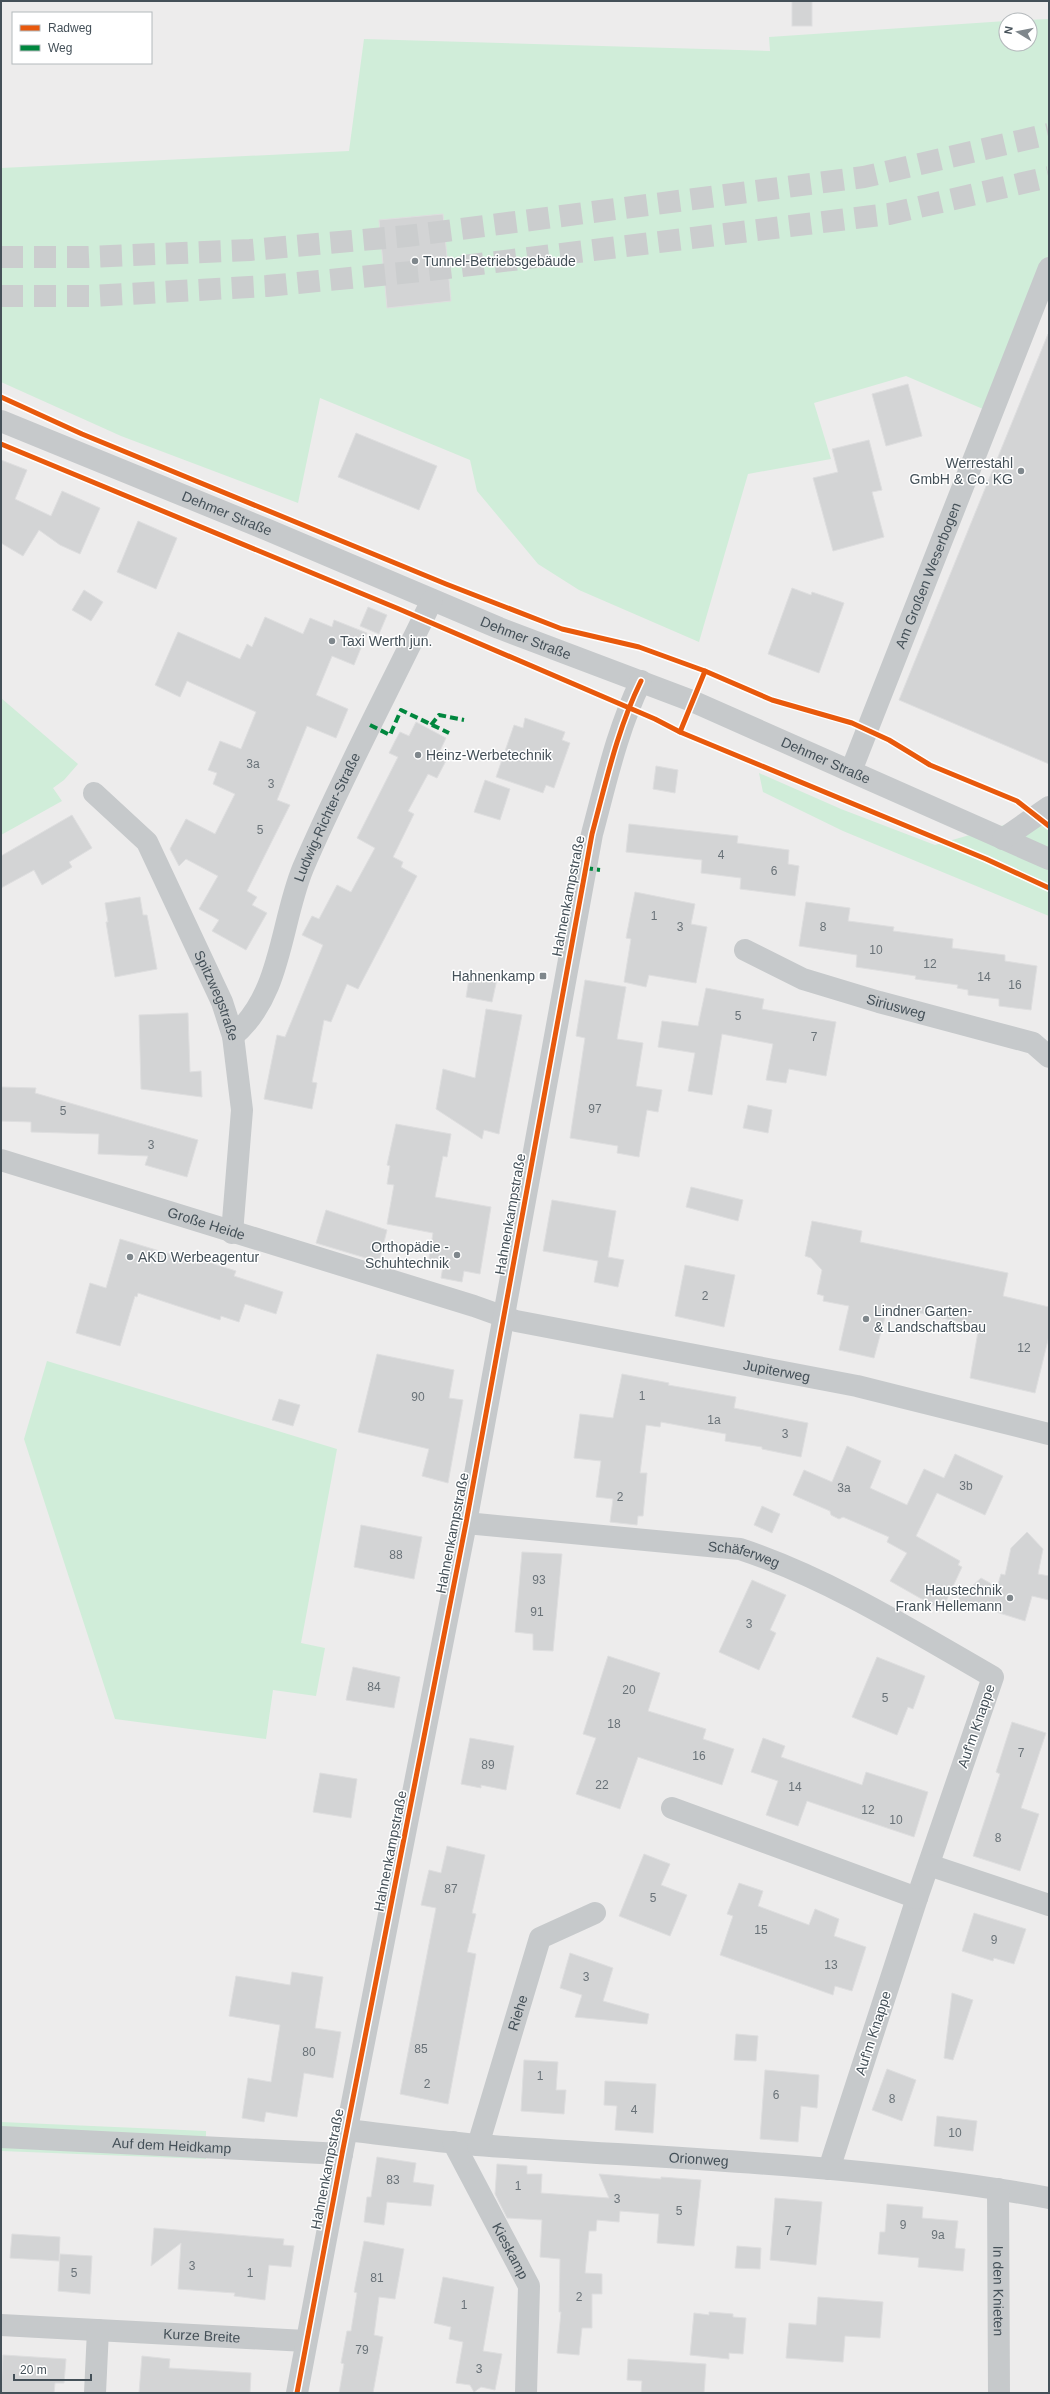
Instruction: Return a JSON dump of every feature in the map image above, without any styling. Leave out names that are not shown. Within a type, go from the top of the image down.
[{"type":"street","name":"Am Großen Weserbogen","points":[[851,771],[1049,268]]},
{"type":"street","name":"Dehmer Straße","points":[[1,421],[268,530],[499,628],[641,681],[851,771],[1049,859]]},
{"type":"street","name":"Ludwig-Richter-Straße","points":[[233,1036],[243,1028],[266,995],[303,870],[353,760],[432,600]]},
{"type":"street","name":"Hahnenkampstraße","points":[[297,2393],[342,2154],[466,1523],[592,834],[618,736],[628,707],[641,681]]},
{"type":"street","name":"Spitzwegstraße","points":[[94,793],[147,842],[222,1002],[233,1036],[242,1110],[232,1233]]},
{"type":"street","points":[[1003,838],[1049,807]]},
{"type":"street","name":"Siriusweg","points":[[745,950],[803,979],[879,1002],[1033,1043],[1049,1057]]},
{"type":"street","name":"Große Heide","points":[[1,1160],[232,1233],[392,1280],[503,1316]]},
{"type":"street","name":"Jupiterweg","points":[[503,1316],[857,1386],[1049,1434]]},
{"type":"street","name":"Schäferweg","points":[[466,1523],[740,1549],[768,1558],[882,1613],[993,1678]]},
{"type":"street","name":"Auf'm Knappe","points":[[829,2169],[917,1898],[993,1678]]},
{"type":"street","points":[[672,1808],[917,1898]]},
{"type":"street","points":[[929,1865],[1049,1905]]},
{"type":"street","name":"Riehe","points":[[478,2145],[540,1938],[595,1913]]},
{"type":"street","name":"Orionweg","points":[[347,2130],[478,2145],[829,2169],[998,2189],[1049,2198]]},
{"type":"street","name":"Auf dem Heidkamp","points":[[1,2137],[342,2154]]},
{"type":"street","name":"Kieskamp","points":[[453,2142],[529,2286],[526,2393]]},
{"type":"street","name":"In den Knieten","points":[[998,2189],[999,2393]]},
{"type":"street","name":"Kurze Breite","points":[[1,2325],[306,2341]]},
{"type":"street","points":[[94,2393],[98,2330]]},
{"type":"green space","points":[[1049,19],[1049,285],[997,415],[906,376],[814,403],[831,459],[748,474],[699,642],[579,590],[538,564],[477,491],[470,460],[320,398],[298,503],[121,436],[1,382],[1,168],[349,151],[364,39],[770,51],[769,37],[998,22],[998,52],[1038,52],[1038,20]]},
{"type":"green space","points":[[1,698],[78,764],[64,780],[53,788],[62,801],[1,835]]},
{"type":"green space","points":[[759,773],[841,809],[935,845],[1049,812],[1049,916],[843,831],[763,792]]},
{"type":"green space","points":[[47,1361],[337,1449],[301,1643],[325,1648],[316,1696],[273,1690],[266,1739],[115,1719],[24,1439]]},
{"type":"green space","points":[[1,2122],[206,2131],[206,2159],[1,2151]]},
{"type":"building","points":[[792,1],[812,1],[812,26],[792,26]]},
{"type":"building","name":"Tunnel-Betriebsgebäude","points":[[443,214],[451,301],[387,308],[379,220]]},
{"type":"building","points":[[1049,334],[1049,764],[899,700]]},
{"type":"building","points":[[908,384],[922,436],[886,446],[872,394]]},
{"type":"building","points":[[356,433],[437,466],[419,510],[338,477]]},
{"type":"building","points":[[869,440],[882,490],[872,492],[884,537],[833,551],[813,478],[838,472],[832,449]]},
{"type":"building","points":[[1,460],[27,470],[15,499],[51,516],[62,491],[100,508],[80,554],[60,545],[39,530],[23,556],[1,543]]},
{"type":"building","points":[[138,521],[177,538],[156,589],[117,572]]},
{"type":"building","points":[[792,588],[811,595],[812,592],[844,603],[819,673],[768,654]]},
{"type":"building","points":[[84,590],[103,602],[91,621],[72,610]]},
{"type":"building","points":[[368,607],[387,615],[379,634],[360,626]]},
{"type":"building","points":[[265,617],[303,634],[310,618],[332,627],[334,620],[367,633],[354,665],[332,656],[316,695],[348,709],[336,738],[307,726],[277,800],[290,805],[247,891],[257,897],[252,905],[267,913],[246,950],[212,931],[219,920],[199,909],[218,876],[186,859],[179,866],[170,849],[186,819],[215,834],[235,794],[213,784],[217,773],[208,770],[220,741],[241,749],[256,712],[187,681],[180,697],[155,685],[178,632],[240,659],[247,644],[252,647]]},
{"type":"building","points":[[525,718],[565,732],[562,740],[570,743],[554,788],[546,785],[543,793],[496,777],[514,725],[523,728]]},
{"type":"building","points":[[416,722],[446,738],[439,753],[448,757],[437,778],[428,774],[408,811],[414,814],[393,857],[403,862],[401,867],[417,876],[358,989],[347,984],[331,1022],[324,1020],[312,1082],[317,1083],[312,1109],[264,1099],[277,1035],[285,1037],[323,945],[302,935],[312,916],[319,919],[337,885],[351,892],[375,848],[357,838],[398,757],[389,753],[395,741],[400,732],[409,736]]},
{"type":"building","points":[[656,766],[678,770],[675,793],[653,789]]},
{"type":"building","points":[[485,780],[510,789],[500,820],[474,812]]},
{"type":"building","points":[[72,815],[92,848],[69,862],[72,867],[42,885],[34,870],[1,888],[1,856]]},
{"type":"building","points":[[629,824],[738,836],[737,843],[789,850],[788,864],[799,866],[795,896],[740,889],[741,878],[701,873],[702,860],[626,852]]},
{"type":"building","points":[[635,892],[695,904],[691,924],[707,927],[696,983],[649,975],[646,987],[624,982],[631,939],[626,938]]},
{"type":"building","points":[[140,897],[143,915],[147,915],[157,969],[115,977],[106,922],[108,922],[105,903]]},
{"type":"building","points":[[806,902],[850,908],[848,921],[894,927],[893,931],[953,939],[952,948],[1005,955],[1005,961],[1037,966],[1031,1010],[999,1006],[999,999],[968,995],[968,990],[957,988],[958,985],[915,979],[916,976],[856,967],[857,955],[799,946]]},
{"type":"building","points":[[470,973],[497,979],[492,1002],[466,997]]},
{"type":"building","points":[[585,980],[626,987],[617,1039],[643,1043],[636,1086],[662,1090],[658,1112],[647,1110],[639,1157],[617,1153],[618,1146],[570,1138],[585,1038],[576,1036]]},
{"type":"building","points":[[706,988],[764,999],[762,1009],[836,1022],[826,1076],[789,1069],[786,1083],[766,1080],[773,1044],[722,1034],[712,1095],[688,1091],[695,1053],[658,1047],[662,1021],[698,1026]]},
{"type":"building","points":[[486,1009],[522,1015],[499,1134],[484,1130],[482,1139],[436,1109],[443,1069],[475,1078]]},
{"type":"building","points":[[188,1013],[190,1072],[201,1071],[202,1097],[141,1089],[139,1015]]},
{"type":"building","points":[[1,1087],[36,1088],[35,1093],[198,1140],[187,1177],[145,1165],[148,1156],[98,1154],[99,1134],[31,1132],[31,1122],[1,1121]]},
{"type":"building","points":[[748,1105],[772,1110],[768,1133],[743,1128]]},
{"type":"building","points":[[396,1124],[451,1134],[447,1157],[443,1156],[435,1197],[491,1207],[480,1274],[464,1271],[462,1282],[441,1278],[443,1266],[428,1264],[433,1233],[387,1224],[394,1185],[387,1184],[390,1166],[387,1165]]},
{"type":"building","points":[[691,1187],[743,1200],[738,1221],[686,1207]]},
{"type":"building","points":[[552,1200],[616,1211],[608,1257],[624,1260],[618,1287],[594,1282],[598,1261],[543,1251]]},
{"type":"building","points":[[326,1210],[387,1230],[379,1262],[316,1243]]},
{"type":"building","points":[[812,1221],[862,1231],[860,1242],[1008,1273],[1003,1296],[1049,1307],[1049,1336],[1035,1393],[970,1378],[979,1326],[888,1306],[874,1358],[839,1350],[849,1306],[823,1301],[824,1296],[817,1294],[822,1270],[811,1258],[805,1256]]},
{"type":"building","points":[[120,1239],[176,1256],[177,1252],[236,1271],[234,1276],[283,1292],[276,1314],[245,1304],[239,1322],[221,1316],[220,1320],[138,1293],[137,1297],[135,1296],[120,1346],[76,1333],[90,1283],[106,1288]]},
{"type":"building","points":[[685,1265],[735,1275],[724,1327],[675,1316]]},
{"type":"building","points":[[377,1354],[454,1370],[449,1398],[463,1400],[448,1483],[422,1476],[429,1449],[358,1432]]},
{"type":"building","points":[[622,1374],[669,1383],[668,1385],[736,1397],[734,1408],[808,1423],[801,1457],[762,1449],[762,1447],[725,1441],[726,1434],[661,1422],[660,1427],[646,1425],[640,1473],[647,1473],[643,1516],[638,1516],[637,1525],[610,1522],[613,1499],[596,1497],[601,1461],[574,1458],[580,1414],[613,1418]]},
{"type":"building","points":[[279,1399],[300,1405],[293,1426],[272,1420]]},
{"type":"building","points":[[847,1446],[881,1461],[870,1488],[907,1505],[924,1469],[944,1478],[955,1454],[1003,1476],[985,1515],[937,1493],[916,1536],[960,1561],[958,1565],[962,1567],[943,1608],[936,1603],[934,1606],[890,1581],[907,1553],[887,1542],[889,1537],[843,1517],[839,1519],[831,1515],[830,1511],[793,1495],[804,1470],[832,1482]]},
{"type":"building","points":[[762,1506],[780,1514],[772,1533],[754,1525]]},
{"type":"building","points":[[361,1525],[422,1537],[414,1579],[354,1567]]},
{"type":"building","points":[[1027,1532],[1043,1549],[1038,1574],[1049,1576],[1049,1600],[1032,1596],[1025,1621],[957,1600],[981,1578],[997,1587],[1001,1574],[1005,1575],[1011,1548]]},
{"type":"building","points":[[522,1552],[562,1554],[553,1651],[533,1650],[533,1634],[515,1632]]},
{"type":"building","points":[[752,1580],[786,1595],[770,1630],[776,1633],[759,1670],[719,1652]]},
{"type":"building","points":[[608,1656],[660,1673],[648,1711],[706,1729],[703,1739],[734,1749],[722,1785],[638,1757],[620,1809],[576,1794],[596,1738],[583,1734]]},
{"type":"building","points":[[877,1657],[925,1676],[913,1709],[908,1707],[897,1735],[852,1717]]},
{"type":"building","points":[[353,1667],[400,1677],[394,1708],[346,1700]]},
{"type":"building","points":[[1012,1722],[1046,1733],[1021,1808],[1039,1814],[1020,1871],[973,1856],[1000,1774],[996,1772]]},
{"type":"building","points":[[470,1738],[514,1746],[506,1790],[481,1785],[481,1788],[461,1784]]},
{"type":"building","points":[[763,1738],[785,1746],[781,1757],[862,1785],[866,1772],[928,1792],[914,1837],[807,1801],[798,1826],[766,1815],[778,1781],[751,1772]]},
{"type":"building","points":[[320,1773],[357,1779],[351,1818],[313,1812]]},
{"type":"building","points":[[447,1846],[485,1855],[472,1913],[476,1914],[467,1952],[476,1954],[448,2104],[400,2094],[436,1908],[421,1905],[429,1870],[441,1873]]},
{"type":"building","points":[[644,1854],[670,1864],[661,1885],[687,1895],[670,1936],[619,1916]]},
{"type":"building","points":[[739,1883],[763,1891],[758,1906],[809,1925],[815,1909],[839,1919],[834,1936],[866,1947],[852,1991],[835,1986],[833,1995],[720,1955],[733,1916],[727,1914]]},
{"type":"building","points":[[974,1913],[1026,1929],[1014,1964],[994,1958],[993,1961],[962,1951]]},
{"type":"building","points":[[570,1953],[613,1968],[603,2001],[649,2014],[647,2024],[575,2017],[582,1995],[560,1988]]},
{"type":"building","points":[[292,1972],[323,1977],[315,2028],[341,2032],[333,2078],[304,2073],[297,2117],[266,2112],[264,2122],[242,2118],[248,2078],[271,2082],[280,2025],[229,2016],[236,1976],[290,1985]]},
{"type":"building","points":[[952,1993],[973,2000],[953,2060],[944,2058]]},
{"type":"building","points":[[736,2034],[758,2036],[756,2061],[734,2060]]},
{"type":"building","points":[[524,2060],[558,2062],[556,2090],[566,2090],[564,2114],[521,2111]]},
{"type":"building","points":[[887,2069],[916,2080],[902,2121],[872,2110]]},
{"type":"building","points":[[765,2070],[819,2075],[817,2108],[801,2106],[798,2142],[760,2139]]},
{"type":"building","points":[[605,2081],[656,2084],[653,2133],[615,2130],[617,2106],[604,2105]]},
{"type":"building","points":[[937,2116],[977,2121],[973,2151],[934,2146]]},
{"type":"building","points":[[377,2157],[416,2163],[413,2182],[434,2185],[431,2206],[387,2202],[384,2225],[364,2222],[367,2197],[371,2197]]},
{"type":"building","points":[[497,2164],[527,2166],[527,2174],[542,2174],[541,2193],[609,2198],[599,2174],[661,2179],[661,2177],[701,2180],[694,2246],[657,2243],[659,2214],[620,2211],[619,2222],[597,2220],[596,2231],[589,2231],[585,2273],[602,2274],[602,2294],[592,2294],[592,2328],[582,2328],[579,2355],[557,2353],[561,2312],[559,2312],[560,2259],[540,2257],[542,2220],[507,2218],[495,2194]]},
{"type":"building","points":[[775,2198],[822,2202],[816,2265],[770,2260]]},
{"type":"building","points":[[887,2204],[923,2207],[922,2218],[958,2221],[955,2248],[965,2249],[963,2271],[918,2267],[919,2258],[878,2254],[880,2232],[885,2232]]},
{"type":"building","points":[[154,2228],[284,2239],[283,2245],[294,2246],[291,2267],[269,2265],[265,2300],[234,2296],[235,2293],[178,2289],[181,2243],[151,2266]]},
{"type":"building","points":[[12,2234],[60,2237],[59,2261],[10,2258]]},
{"type":"building","points":[[364,2241],[404,2249],[395,2299],[379,2297],[374,2335],[383,2337],[373,2393],[339,2393],[344,2364],[341,2363],[347,2331],[351,2331],[357,2293],[354,2292]]},
{"type":"building","points":[[737,2246],[761,2248],[760,2269],[735,2268]]},
{"type":"building","points":[[60,2254],[92,2256],[90,2294],[58,2291]]},
{"type":"building","points":[[443,2277],[494,2287],[483,2351],[502,2354],[495,2390],[481,2387],[474,2392],[470,2385],[456,2383],[463,2342],[449,2339],[451,2327],[434,2323]]},
{"type":"building","points":[[818,2297],[883,2302],[880,2338],[845,2336],[843,2362],[786,2358],[789,2323],[816,2325]]},
{"type":"building","points":[[709,2312],[733,2314],[733,2317],[746,2318],[743,2354],[729,2353],[729,2359],[690,2355],[694,2313],[709,2315]]},
{"type":"building","points":[[3,2355],[66,2359],[64,2383],[55,2383],[54,2393],[1,2393]]},
{"type":"building","points":[[142,2356],[170,2359],[169,2368],[251,2373],[250,2393],[139,2393]]},
{"type":"building","points":[[628,2359],[706,2364],[704,2393],[641,2393],[642,2381],[627,2380]]},
{"type":"tunnel","points":[[1,257],[88,257],[250,250],[407,236],[864,177],[1049,134]]},
{"type":"tunnel","points":[[1,296],[92,296],[267,286],[422,271],[889,214],[1049,177]]},
{"type":"marked path","points":[[370,725],[390,735],[401,710],[449,733]]},
{"type":"marked path","points":[[431,725],[439,715],[464,720]]},
{"type":"marked path","points":[[585,868],[600,870]]},
{"type":"cycle path","points":[[1,397],[82,434],[446,584],[562,629],[639,647],[705,671],[772,700],[852,723],[889,740],[930,765],[1017,801],[1049,826]]},
{"type":"cycle path","points":[[1,444],[399,609],[655,719],[680,732],[986,859],[1049,888]]},
{"type":"cycle path","points":[[680,732],[705,671]]},
{"type":"cycle path","points":[[297,2393],[342,2154],[466,1523],[592,834],[607,776],[625,718],[641,681]]},
{"type":"place","name":"Tunnel-Betriebsgebäude","points":[[415,261]]},
{"type":"place","name":"Werrestahl GmbH & Co. KG","points":[[1021,471]]},
{"type":"place","name":"Taxi Werth jun.","points":[[332,641]]},
{"type":"place","name":"Heinz-Werbetechnik","points":[[418,755]]},
{"type":"place","name":"Hahnenkamp","points":[[543,976]]},
{"type":"place","name":"Orthopädie - Schuhtechnik","points":[[457,1255]]},
{"type":"place","name":"AKD Werbeagentur","points":[[130,1257]]},
{"type":"place","name":"Lindner Garten- & Landschaftsbau","points":[[866,1319]]},
{"type":"place","name":"Haustechnik Frank Hellemann","points":[[1010,1598]]}]
